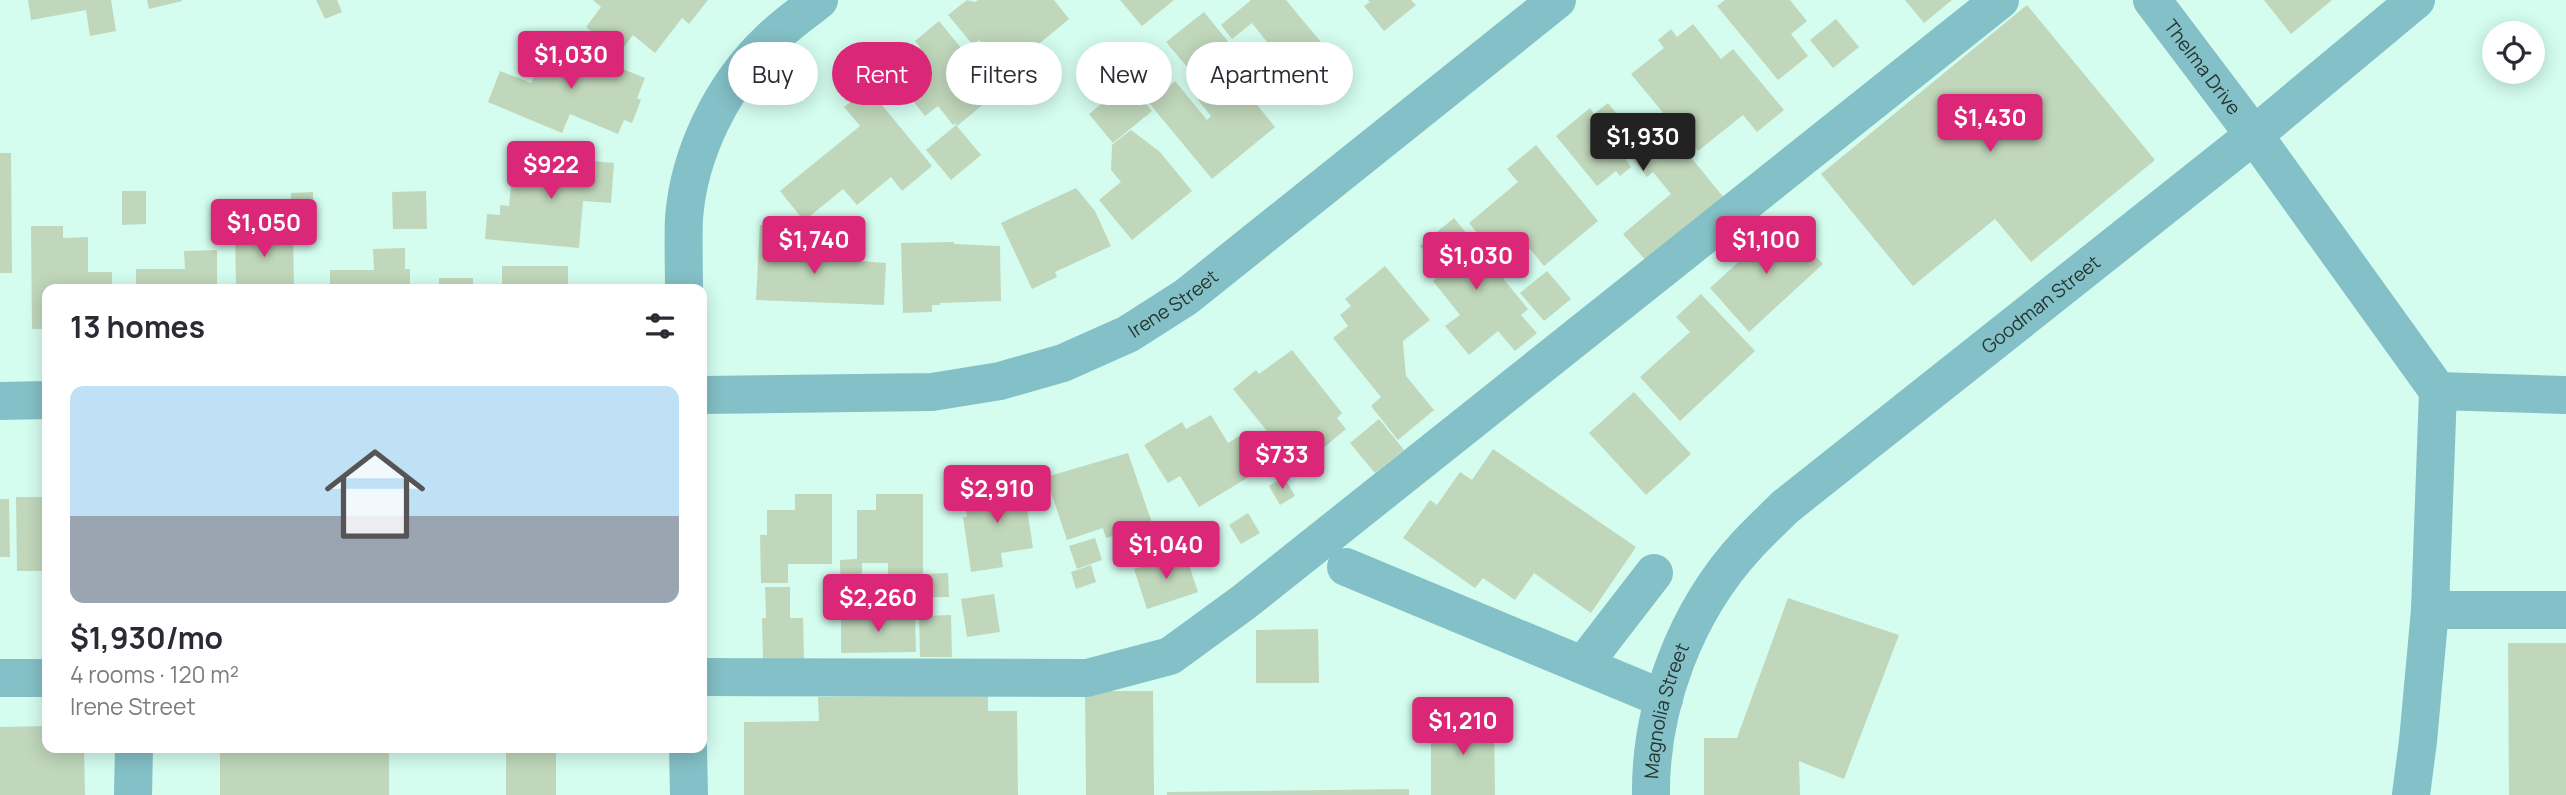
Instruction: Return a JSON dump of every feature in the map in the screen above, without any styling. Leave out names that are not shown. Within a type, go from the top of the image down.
[{"type":"street","points":[[684,284],[684,217],[694,166],[712,119],[737,78],[769,41],[819,0]]},
{"type":"street","points":[[707,677],[1087,678],[1170,656],[1244,602],[2000,0]]},
{"type":"street","name":"Thelma Drive","points":[[2151,0],[2254,135],[2438,391]]},
{"type":"street","name":"Goodman Street","points":[[1690,631],[1707,598],[1745,546],[1785,507],[2254,135],[2416,0]]},
{"type":"street","name":"Irene Street","points":[[707,395],[932,392],[1000,382],[1074,358],[1128,334],[1186,298],[1533,7]]},
{"type":"street","points":[[2411,795],[2430,610],[2438,391],[2566,395]]},
{"type":"street","points":[[0,401],[42,400]]},
{"type":"street","points":[[1346,567],[1664,699]]},
{"type":"street","points":[[1583,665],[1654,573]]},
{"type":"street","points":[[2430,610],[2566,610]]},
{"type":"street","name":"Magnolia Street","points":[[1651,795],[1651,769],[1664,699],[1680,650],[1690,631]]},
{"type":"street","points":[[0,678],[42,678]]},
{"type":"street","points":[[133,795],[134,753]]},
{"type":"street","points":[[688,753],[689,795]]},
{"type":"building","points":[[28,0],[111,0],[116,31],[90,36],[86,10],[31,20]]},
{"type":"building","points":[[147,0],[182,0],[182,1],[149,9]]},
{"type":"building","points":[[316,0],[337,0],[342,12],[325,19]]},
{"type":"building","points":[[593,0],[708,0],[689,24],[682,18],[655,53],[633,35],[619,53],[586,27],[601,7]]},
{"type":"building","points":[[967,0],[1054,0],[1069,19],[1041,42],[970,42],[948,15]]},
{"type":"building","points":[[1120,0],[1174,0],[1142,26]]},
{"type":"building","points":[[1251,0],[1286,0],[1321,42],[1267,42],[1252,23],[1232,39],[1221,25]]},
{"type":"building","points":[[1368,0],[1411,0],[1416,5],[1384,31],[1364,6],[1370,2]]},
{"type":"building","points":[[1725,0],[1790,0],[1807,21],[1791,34],[1808,56],[1778,80],[1717,6]]},
{"type":"building","points":[[1905,0],[1952,0],[1924,23]]},
{"type":"building","points":[[2264,0],[2332,0],[2291,34]]},
{"type":"building","points":[[2027,5],[2155,160],[2031,262],[1995,219],[1913,286],[1821,174]]},
{"type":"building","points":[[1204,12],[1228,42],[1186,42],[1186,66],[1172,49],[1172,42],[1166,42]]},
{"type":"building","points":[[1836,19],[1859,47],[1833,68],[1810,40]]},
{"type":"building","points":[[939,21],[956,42],[946,42],[946,105],[983,105],[957,126],[955,123],[953,125],[938,106],[925,116],[916,105],[932,105],[932,42],[915,41]]},
{"type":"building","points":[[1693,24],[1721,59],[1733,49],[1784,110],[1757,132],[1743,115],[1698,151],[1631,74],[1664,48],[1658,40],[1671,29],[1677,37]]},
{"type":"building","points":[[549,39],[645,78],[637,98],[641,100],[632,123],[624,120],[618,134],[570,114],[562,133],[488,102],[500,71],[531,83]]},
{"type":"building","points":[[1175,81],[1186,94],[1186,105],[1195,105],[1207,120],[1211,116],[1202,105],[1257,105],[1275,127],[1212,179],[1151,105],[1172,105],[1172,84]]},
{"type":"building","points":[[1608,103],[1622,121],[1628,116],[1643,134],[1661,120],[1724,198],[1647,262],[1623,234],[1671,194],[1653,172],[1647,177],[1625,150],[1621,153],[1631,167],[1620,176],[1616,171],[1597,186],[1556,136],[1590,108],[1594,114]]},
{"type":"building","points":[[882,105],[932,166],[902,191],[891,177],[857,205],[843,189],[804,221],[780,191],[860,126],[844,107]]},
{"type":"building","points":[[1100,105],[1147,105],[1152,111],[1113,143],[1089,114]]},
{"type":"building","points":[[956,125],[981,155],[951,180],[926,150]]},
{"type":"building","points":[[1131,130],[1160,152],[1192,191],[1132,240],[1099,200],[1121,182],[1111,170],[1112,145]]},
{"type":"building","points":[[1536,145],[1598,221],[1544,266],[1530,249],[1521,256],[1505,237],[1490,249],[1469,223],[1518,182],[1507,169]]},
{"type":"building","points":[[0,153],[11,153],[12,273],[0,273]]},
{"type":"building","points":[[540,156],[614,163],[611,203],[583,201],[579,248],[485,239],[487,214],[500,215],[500,205],[509,206],[513,164],[539,167]]},
{"type":"building","points":[[1076,188],[1095,211],[1111,246],[1055,272],[1057,277],[1032,289],[1001,223]]},
{"type":"building","points":[[122,191],[146,191],[146,224],[122,225]]},
{"type":"building","points":[[426,191],[427,229],[393,229],[392,192]]},
{"type":"building","points":[[313,192],[314,220],[291,221],[291,193]]},
{"type":"building","points":[[1454,218],[1528,309],[1521,315],[1537,333],[1515,351],[1498,331],[1469,355],[1445,326],[1460,315],[1433,281],[1443,273],[1420,246]]},
{"type":"building","points":[[1783,221],[1823,264],[1749,332],[1710,288]]},
{"type":"building","points":[[760,225],[786,226],[784,255],[886,263],[884,305],[756,300]]},
{"type":"building","points":[[31,226],[63,226],[63,238],[88,237],[88,272],[112,272],[112,284],[42,284],[42,329],[32,329]]},
{"type":"building","points":[[235,227],[293,229],[294,284],[236,284]]},
{"type":"building","points":[[954,242],[1000,246],[1001,301],[940,303],[932,305],[932,312],[903,313],[901,243]]},
{"type":"building","points":[[405,248],[405,269],[410,269],[410,284],[330,284],[330,270],[374,270],[373,249]]},
{"type":"building","points":[[217,250],[217,284],[136,284],[136,269],[185,269],[184,251]]},
{"type":"building","points":[[502,266],[568,266],[568,284],[502,284]]},
{"type":"building","points":[[1385,266],[1430,320],[1403,341],[1403,344],[1406,376],[1434,410],[1398,440],[1371,406],[1381,397],[1333,338],[1348,326],[1340,315],[1351,306],[1345,299]]},
{"type":"building","points":[[1547,271],[1571,299],[1544,321],[1520,293]]},
{"type":"building","points":[[439,278],[473,278],[473,284],[439,284]]},
{"type":"building","points":[[1701,294],[1755,351],[1680,421],[1640,377],[1690,332],[1676,317]]},
{"type":"building","points":[[1292,350],[1342,413],[1337,418],[1346,429],[1316,454],[1298,432],[1279,446],[1233,389],[1256,370],[1259,374]]},
{"type":"building","points":[[1634,392],[1691,454],[1646,495],[1589,433]]},
{"type":"building","points":[[1211,415],[1228,443],[1241,435],[1262,469],[1199,507],[1180,476],[1168,483],[1144,445],[1182,422],[1186,429]]},
{"type":"building","points":[[1379,419],[1404,450],[1375,473],[1350,443]]},
{"type":"building","points":[[1493,449],[1636,547],[1591,613],[1534,573],[1515,600],[1483,578],[1475,588],[1403,538],[1430,500],[1437,505],[1460,472],[1472,480]]},
{"type":"building","points":[[1128,453],[1152,523],[1106,538],[1103,528],[1067,540],[1046,477]]},
{"type":"building","points":[[1284,477],[1295,496],[1280,505],[1269,486]]},
{"type":"building","points":[[1023,481],[1033,548],[1001,553],[1003,567],[971,572],[963,517],[967,517],[964,501],[984,498],[982,488]]},
{"type":"building","points":[[795,494],[832,494],[832,564],[788,564],[788,583],[761,583],[760,535],[767,535],[767,510],[795,510]]},
{"type":"building","points":[[876,494],[923,494],[923,575],[888,575],[888,563],[862,563],[862,611],[841,611],[840,560],[857,559],[857,510],[876,510]]},
{"type":"building","points":[[16,497],[42,497],[42,571],[17,571]]},
{"type":"building","points":[[0,499],[9,499],[10,557],[0,557]]},
{"type":"building","points":[[1248,513],[1260,533],[1241,544],[1229,525]]},
{"type":"building","points":[[1095,538],[1102,560],[1077,569],[1069,546]]},
{"type":"building","points":[[1185,553],[1198,592],[1147,609],[1134,569]]},
{"type":"building","points":[[1091,565],[1096,582],[1076,589],[1071,572]]},
{"type":"building","points":[[948,573],[949,597],[925,597],[925,574]]},
{"type":"building","points":[[765,587],[790,587],[790,618],[803,618],[804,659],[763,659],[762,618],[766,618]]},
{"type":"building","points":[[994,594],[1000,632],[967,637],[961,599]]},
{"type":"building","points":[[1788,598],[1899,635],[1844,779],[1799,761],[1800,795],[1704,795],[1704,738],[1737,738]]},
{"type":"building","points":[[915,614],[916,652],[841,653],[841,615]]},
{"type":"building","points":[[951,615],[952,657],[920,657],[919,616]]},
{"type":"building","points":[[1318,629],[1319,683],[1256,683],[1256,630]]},
{"type":"building","points":[[2508,643],[2566,643],[2566,795],[2509,795]]},
{"type":"building","points":[[1085,691],[1153,691],[1154,795],[1086,795]]},
{"type":"building","points":[[988,695],[988,711],[1017,711],[1018,795],[744,795],[744,722],[819,721],[818,697]]},
{"type":"building","points":[[1431,718],[1494,718],[1495,795],[1431,795]]},
{"type":"building","points":[[42,726],[42,753],[84,753],[85,795],[0,795],[0,727]]},
{"type":"building","points":[[220,753],[389,753],[389,795],[220,795]]},
{"type":"building","points":[[506,753],[556,753],[556,795],[506,795]]},
{"type":"building","points":[[1409,789],[1409,795],[1167,795],[1167,792]]}]
